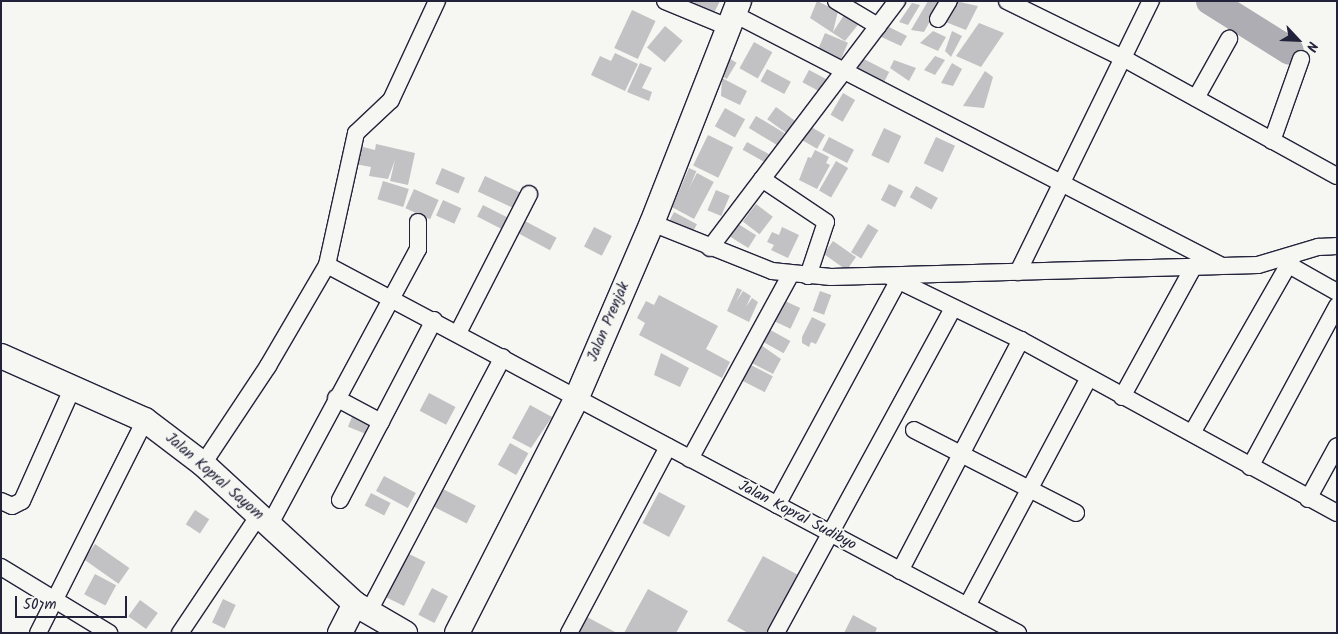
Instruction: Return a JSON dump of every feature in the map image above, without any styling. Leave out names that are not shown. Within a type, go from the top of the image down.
[{"type":"street","points":[[203,464],[268,366],[327,265],[356,133],[391,100],[436,1]]},
{"type":"street","points":[[665,1],[732,14],[1220,265]]},
{"type":"street","points":[[836,1],[878,26]]},
{"type":"street","points":[[710,248],[897,1]]},
{"type":"street","points":[[938,19],[949,1]]},
{"type":"street","points":[[1008,1],[1122,58],[1337,176]]},
{"type":"street","points":[[1018,272],[1059,183],[1151,1]]},
{"type":"street","name":"Jalan Prenjak","points":[[457,633],[577,397],[652,222],[732,14]]},
{"type":"street","points":[[1196,98],[1229,39]]},
{"type":"street","points":[[1272,141],[1301,59]]},
{"type":"street","points":[[762,179],[826,222],[808,276]]},
{"type":"street","points":[[458,334],[529,194]]},
{"type":"street","points":[[180,633],[265,520],[336,398],[389,297],[418,249],[418,222]]},
{"type":"street","points":[[652,222],[710,248],[790,274],[808,276],[893,278],[1018,272],[1193,268],[1220,265],[1258,266],[1292,260],[1337,246]]},
{"type":"street","points":[[1292,260],[1337,292]]},
{"type":"street","points":[[1192,433],[1292,260]]},
{"type":"street","name":"Jalan Kopral Sudibyo","points":[[327,265],[434,320],[967,606],[1000,629],[1018,633]]},
{"type":"street","points":[[1122,398],[1193,268]]},
{"type":"street","points":[[690,459],[790,274]]},
{"type":"street","points":[[893,278],[1021,340],[1088,380],[1192,433],[1250,467],[1337,513]]},
{"type":"street","points":[[777,505],[893,278]]},
{"type":"street","points":[[1250,467],[1337,306]]},
{"type":"street","points":[[776,633],[953,308]]},
{"type":"street","points":[[340,500],[434,320]]},
{"type":"street","points":[[900,570],[1021,340]]},
{"type":"street","name":"Jalan Kopral Sayom","points":[[1,356],[74,385],[145,420],[203,464],[362,609],[405,633]]},
{"type":"street","points":[[340,633],[362,609],[503,357]]},
{"type":"street","points":[[967,606],[1088,380]]},
{"type":"street","points":[[1,501],[12,506],[22,501],[74,385]]},
{"type":"street","points":[[336,398],[381,422]]},
{"type":"street","points":[[38,633],[58,599],[145,420]]},
{"type":"street","points":[[914,430],[1076,513]]},
{"type":"street","points":[[1308,499],[1337,446]]},
{"type":"street","points":[[569,633],[668,447]]},
{"type":"street","points":[[1,568],[58,599],[109,633]]},
{"type":"building","points":[[695,1],[720,1],[711,19],[691,10]]},
{"type":"building","points":[[817,1],[838,11],[833,32],[846,12],[861,21],[845,41],[810,18]]},
{"type":"building","points":[[928,1],[941,1],[924,32],[911,30]]},
{"type":"building","points":[[955,1],[978,6],[966,30],[938,19]]},
{"type":"building","points":[[912,3],[920,5],[908,25],[899,22]]},
{"type":"building","points":[[632,10],[656,21],[638,59],[614,48]]},
{"type":"building","points":[[979,23],[1004,33],[981,67],[956,56]]},
{"type":"building","points":[[665,26],[683,41],[665,62],[647,47]]},
{"type":"building","points":[[887,26],[907,36],[901,46],[877,35]]},
{"type":"building","points":[[933,31],[946,37],[938,51],[920,43]]},
{"type":"building","points":[[952,31],[962,36],[951,57],[945,51]]},
{"type":"building","points":[[825,33],[848,43],[841,60],[818,50]]},
{"type":"building","points":[[754,42],[772,52],[758,78],[739,68]]},
{"type":"building","points":[[615,53],[638,64],[625,91],[591,75],[600,56],[611,61]]},
{"type":"building","points":[[722,54],[737,63],[727,79],[712,70]]},
{"type":"building","points":[[858,56],[889,72],[881,88],[850,72]]},
{"type":"building","points":[[935,56],[945,60],[935,75],[924,70]]},
{"type":"building","points":[[894,60],[916,68],[909,81],[890,68]]},
{"type":"building","points":[[640,63],[652,68],[642,88],[652,92],[649,101],[627,92]]},
{"type":"building","points":[[952,63],[962,69],[953,86],[941,83]]},
{"type":"building","points":[[767,69],[791,82],[784,94],[760,81]]},
{"type":"building","points":[[809,70],[828,80],[821,92],[802,82]]},
{"type":"building","points":[[985,71],[993,77],[984,108],[963,106]]},
{"type":"building","points":[[722,78],[747,91],[740,105],[721,96]]},
{"type":"building","points":[[843,93],[855,100],[843,122],[830,115]]},
{"type":"building","points":[[776,107],[798,123],[789,135],[767,119]]},
{"type":"building","points":[[725,108],[745,119],[735,138],[715,126]]},
{"type":"building","points":[[756,116],[784,133],[777,145],[749,128]]},
{"type":"building","points":[[806,124],[825,135],[817,149],[798,138]]},
{"type":"building","points":[[884,128],[901,136],[889,163],[871,155]]},
{"type":"building","points":[[708,135],[733,147],[718,178],[693,166]]},
{"type":"building","points":[[829,137],[854,150],[847,163],[822,150]]},
{"type":"building","points":[[936,137],[955,146],[943,172],[924,163]]},
{"type":"building","points":[[747,142],[769,154],[765,162],[743,150]]},
{"type":"building","points":[[376,144],[415,153],[408,185],[390,181],[395,160],[388,179],[369,176],[371,167],[355,164],[359,146],[375,150]]},
{"type":"building","points":[[815,150],[829,157],[826,163],[830,165],[817,189],[799,180],[808,157],[811,158]]},
{"type":"building","points":[[836,161],[848,168],[831,197],[819,190]]},
{"type":"building","points":[[442,168],[465,178],[458,193],[435,184]]},
{"type":"building","points":[[689,168],[696,171],[680,211],[672,208]]},
{"type":"building","points":[[697,173],[714,182],[694,219],[677,210]]},
{"type":"building","points":[[485,176],[523,194],[516,209],[478,191]]},
{"type":"building","points":[[383,181],[409,189],[403,207],[377,199]]},
{"type":"building","points":[[889,184],[903,191],[895,207],[881,200]]},
{"type":"building","points":[[916,186],[938,198],[932,209],[910,197]]},
{"type":"building","points":[[414,189],[439,200],[430,219],[405,208]]},
{"type":"building","points":[[716,190],[730,196],[721,216],[707,210]]},
{"type":"building","points":[[443,200],[461,208],[454,224],[436,216]]},
{"type":"building","points":[[756,204],[773,217],[760,234],[743,222]]},
{"type":"building","points":[[483,205],[507,217],[501,229],[477,217]]},
{"type":"building","points":[[674,212],[697,224],[689,238],[666,226]]},
{"type":"building","points":[[523,220],[557,238],[550,250],[516,232]]},
{"type":"building","points":[[735,222],[756,235],[748,248],[727,235]]},
{"type":"building","points":[[868,224],[878,230],[861,258],[851,252]]},
{"type":"building","points":[[594,227],[612,236],[602,256],[584,247]]},
{"type":"building","points":[[782,227],[799,235],[788,258],[771,250],[774,245],[767,242],[772,232],[779,235]]},
{"type":"building","points":[[833,241],[856,257],[847,270],[824,254]]},
{"type":"building","points":[[737,288],[742,290],[736,302],[743,291],[751,296],[746,307],[752,298],[758,302],[749,322],[727,311]]},
{"type":"building","points":[[820,291],[831,295],[824,315],[813,311]]},
{"type":"building","points":[[659,295],[718,326],[706,349],[730,362],[722,378],[639,335],[645,323],[637,318],[646,301],[654,305]]},
{"type":"building","points":[[783,300],[800,308],[790,329],[773,321]]},
{"type":"building","points":[[812,317],[826,324],[816,344],[811,342],[809,347],[802,343],[802,337]]},
{"type":"building","points":[[765,327],[790,341],[784,353],[758,339]]},
{"type":"building","points":[[758,343],[781,359],[773,374],[748,361]]},
{"type":"building","points":[[661,353],[689,368],[680,387],[654,375]]},
{"type":"building","points":[[747,363],[773,376],[765,392],[739,379]]},
{"type":"building","points":[[429,393],[455,407],[446,425],[420,411]]},
{"type":"building","points":[[530,405],[552,417],[531,448],[512,438]]},
{"type":"building","points":[[354,412],[371,419],[365,434],[348,427]]},
{"type":"building","points":[[510,443],[528,453],[516,475],[498,465]]},
{"type":"building","points":[[384,476],[416,493],[408,508],[376,491]]},
{"type":"building","points":[[441,488],[476,506],[467,524],[432,506]]},
{"type":"building","points":[[659,492],[685,506],[669,537],[643,523]]},
{"type":"building","points":[[371,493],[391,503],[384,515],[365,505]]},
{"type":"building","points":[[195,510],[209,519],[200,534],[186,524]]},
{"type":"building","points":[[95,544],[129,568],[119,584],[84,560]]},
{"type":"building","points":[[403,551],[425,562],[404,606],[382,595]]},
{"type":"building","points":[[763,556],[800,576],[769,633],[748,633],[727,621]]},
{"type":"building","points":[[95,574],[116,585],[105,606],[84,594]]},
{"type":"building","points":[[432,588],[448,596],[434,623],[418,615]]},
{"type":"building","points":[[648,589],[688,611],[676,633],[624,633]]},
{"type":"building","points":[[223,599],[236,605],[225,628],[212,623]]},
{"type":"building","points":[[140,600],[158,613],[146,629],[128,616]]},
{"type":"building","points":[[853,615],[877,628],[875,633],[844,633]]},
{"type":"building","points":[[587,617],[617,633],[578,633]]},
{"type":"waterway","points":[[1210,1],[1290,51]]}]
